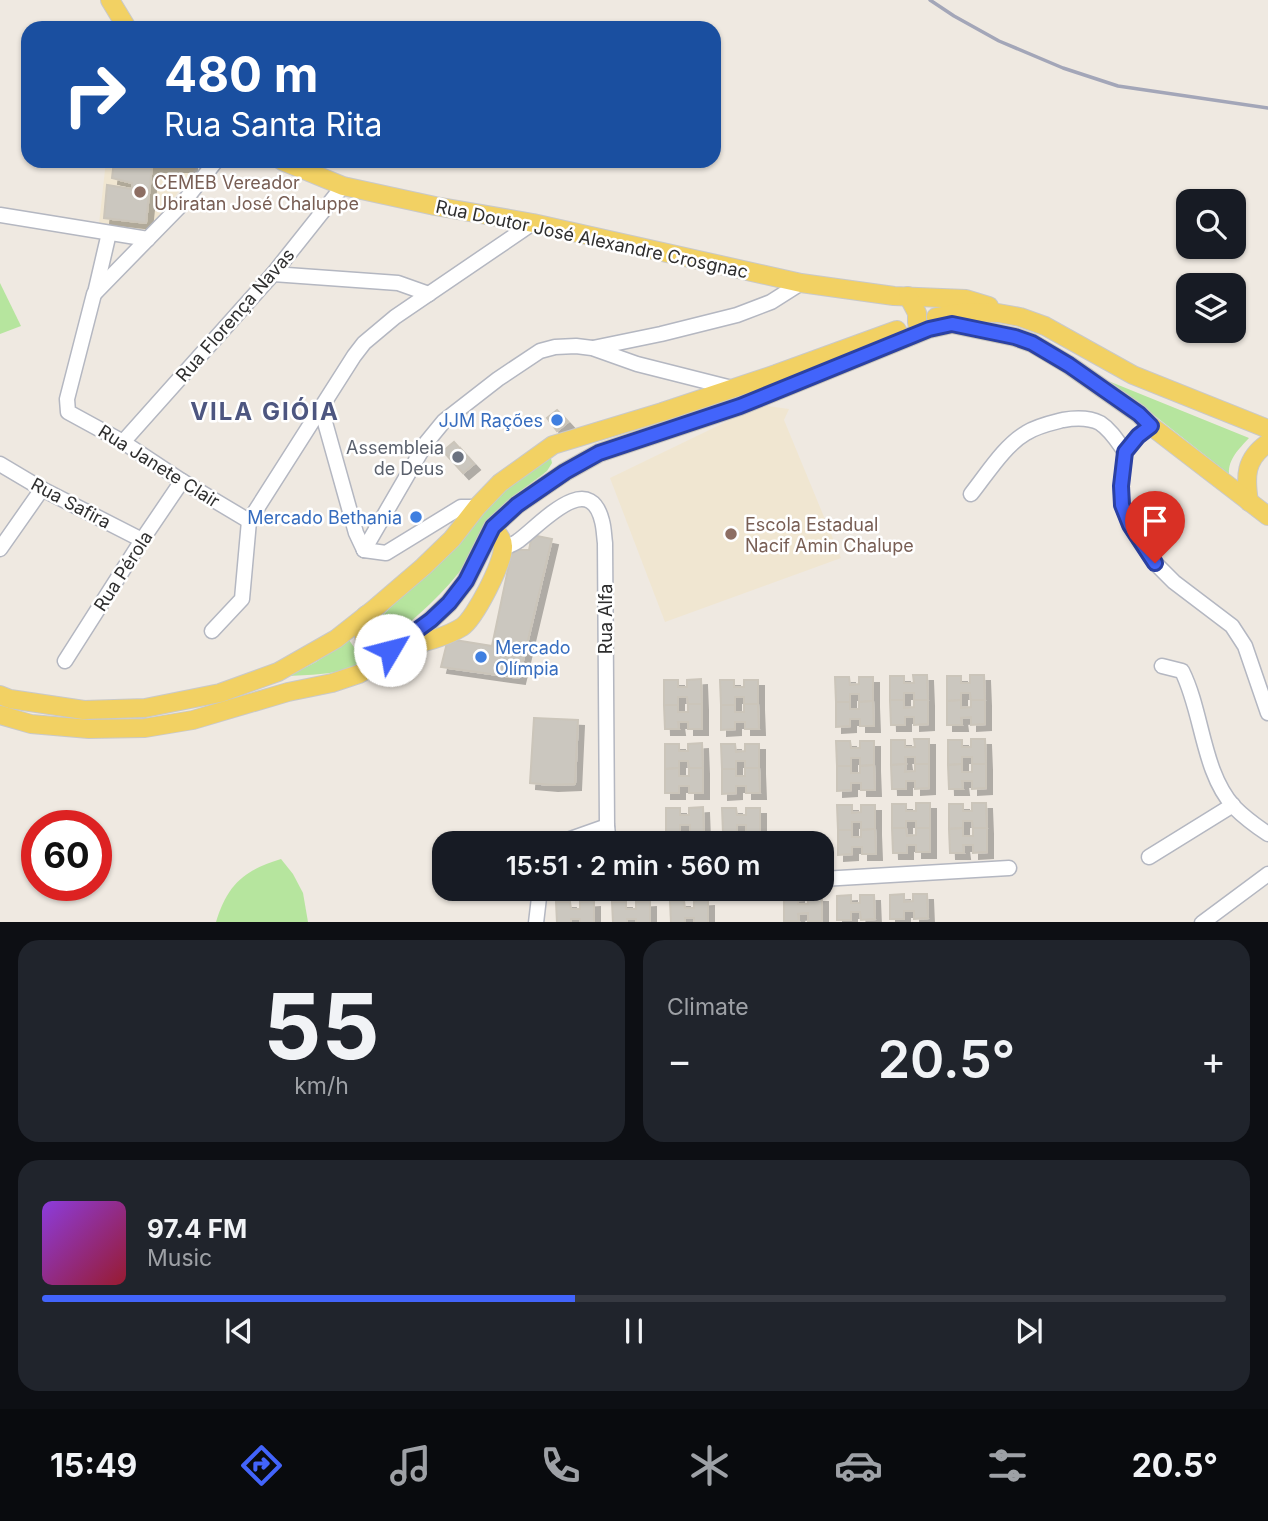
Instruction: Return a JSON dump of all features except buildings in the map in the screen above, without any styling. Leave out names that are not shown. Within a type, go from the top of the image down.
[{"type":"main road","points":[[110,0],[123,21]]},
{"type":"main road","name":"Rua Doutor José Alexandre Crosgnac","points":[[299,168],[343,186],[533,223],[800,283],[876,295],[967,299],[992,307],[998,313]]},
{"type":"main road","points":[[908,296],[917,313],[917,323]]},
{"type":"main road","points":[[0,695],[10,699],[84,710],[145,708],[220,693],[278,672],[336,639],[366,615],[424,567],[500,484],[553,445],[776,374],[944,314],[998,313],[1020,317],[1045,326],[1133,375],[1268,429]]},
{"type":"main road","points":[[0,715],[31,724],[89,729],[145,728],[192,720],[359,674],[375,665],[449,603],[466,581],[493,527],[517,505],[565,472],[599,453],[740,406],[918,334],[952,324],[1015,337],[1032,343],[1069,365],[1139,414],[1268,516]]},
{"type":"main road","points":[[1249,502],[1246,474],[1255,453],[1268,443]]},
{"type":"main road","points":[[553,445],[563,458],[565,472]]},
{"type":"main road","points":[[366,615],[363,635],[368,645],[375,650],[390,650],[439,638],[462,626],[470,620],[481,601],[503,548],[502,540],[493,527]]},
{"type":"main road","points":[[477,558],[481,601]]},
{"type":"street","points":[[94,294],[182,204],[210,168]]},
{"type":"street","name":"Rua Florença Navas","points":[[123,442],[273,274],[343,186]]},
{"type":"street","points":[[0,215],[148,239]]},
{"type":"street","points":[[212,631],[242,598],[249,521],[354,356],[380,328],[533,223]]},
{"type":"street","points":[[94,294],[109,233]]},
{"type":"street","points":[[273,274],[398,283],[429,294]]},
{"type":"street","points":[[592,348],[737,316],[771,302],[800,283]]},
{"type":"street","name":"Rua Janete Clair","points":[[94,294],[67,399],[68,412],[123,442],[249,521]]},
{"type":"street","points":[[365,550],[426,443],[444,421],[498,379],[540,351],[555,347],[592,348],[637,364],[732,388]]},
{"type":"street","points":[[320,408],[356,533],[365,550]]},
{"type":"street","points":[[971,494],[1003,453],[1027,432],[1049,424],[1090,418],[1109,430],[1125,452]]},
{"type":"street","points":[[1151,426],[1138,436],[1125,452],[1122,505],[1130,525],[1155,563],[1174,582],[1233,626],[1245,646],[1268,713]]},
{"type":"street","name":"Rua Safira","points":[[0,464],[42,489],[142,540]]},
{"type":"street","name":"Rua Pérola","points":[[65,661],[182,481]]},
{"type":"street","points":[[0,549],[42,489]]},
{"type":"street","name":"Rua Alfa","points":[[503,548],[518,541],[566,503],[578,498],[593,503],[602,519],[605,559],[608,831]]},
{"type":"street","points":[[365,550],[386,552],[461,507],[477,507]]},
{"type":"street","points":[[1162,666],[1182,671],[1201,723],[1208,757],[1233,806],[1268,834]]},
{"type":"street","points":[[1149,857],[1233,806]]},
{"type":"street","points":[[593,831],[607,826]]},
{"type":"street","points":[[834,878],[1009,868]]},
{"type":"street","points":[[1202,922],[1268,874]]},
{"type":"street","points":[[536,922],[539,901]]},
{"type":"shaded area","name":"CEMEB Vereador Ubiratan José Chaluppe","points":[[105,168],[196,168],[148,233],[99,224]]},
{"type":"shaded area","name":"Escola Estadual Nacif Amin Chalupe","points":[[761,405],[789,409],[784,420],[841,558],[665,622],[610,478]]},
{"type":"green space","points":[[0,283],[21,326],[0,334]]},
{"type":"green space","points":[[1101,378],[1249,438],[1232,459],[1229,474],[1145,408]]},
{"type":"green space","points":[[550,454],[552,463],[547,471],[507,501],[491,518],[466,563],[440,594],[389,640],[383,643],[373,638],[373,622],[461,538],[507,482]]},
{"type":"green space","points":[[349,640],[363,660],[356,665],[328,673],[289,676],[316,662]]},
{"type":"green space","points":[[281,859],[303,893],[308,922],[216,922],[226,898],[239,881],[257,868]]},
{"type":"railway","points":[[930,0],[999,41],[1063,68],[1118,86],[1268,108]]},
{"type":"place","name":"CEMEB Vereador Ubiratan José Chaluppe","points":[[140,192]]},
{"type":"place","name":"JJM Rações","points":[[557,420]]},
{"type":"place","name":"Assembleia de Deus","points":[[458,457]]},
{"type":"place","name":"Mercado Bethania","points":[[416,517]]},
{"type":"place","name":"Escola Estadual Nacif Amin Chalupe","points":[[731,534]]},
{"type":"place","name":"Mercado Olímpia","points":[[481,657]]},
{"type":"district","name":"VILA GIÓIA","points":[[265,411]]},
{"type":"route","points":[[390,650],[449,603],[466,581],[493,527],[517,505],[565,472],[599,453],[740,406],[929,329],[952,324],[1032,343],[1069,365],[1139,414],[1151,426],[1138,436],[1125,452],[1121,486],[1122,505],[1130,525],[1155,563]]}]
